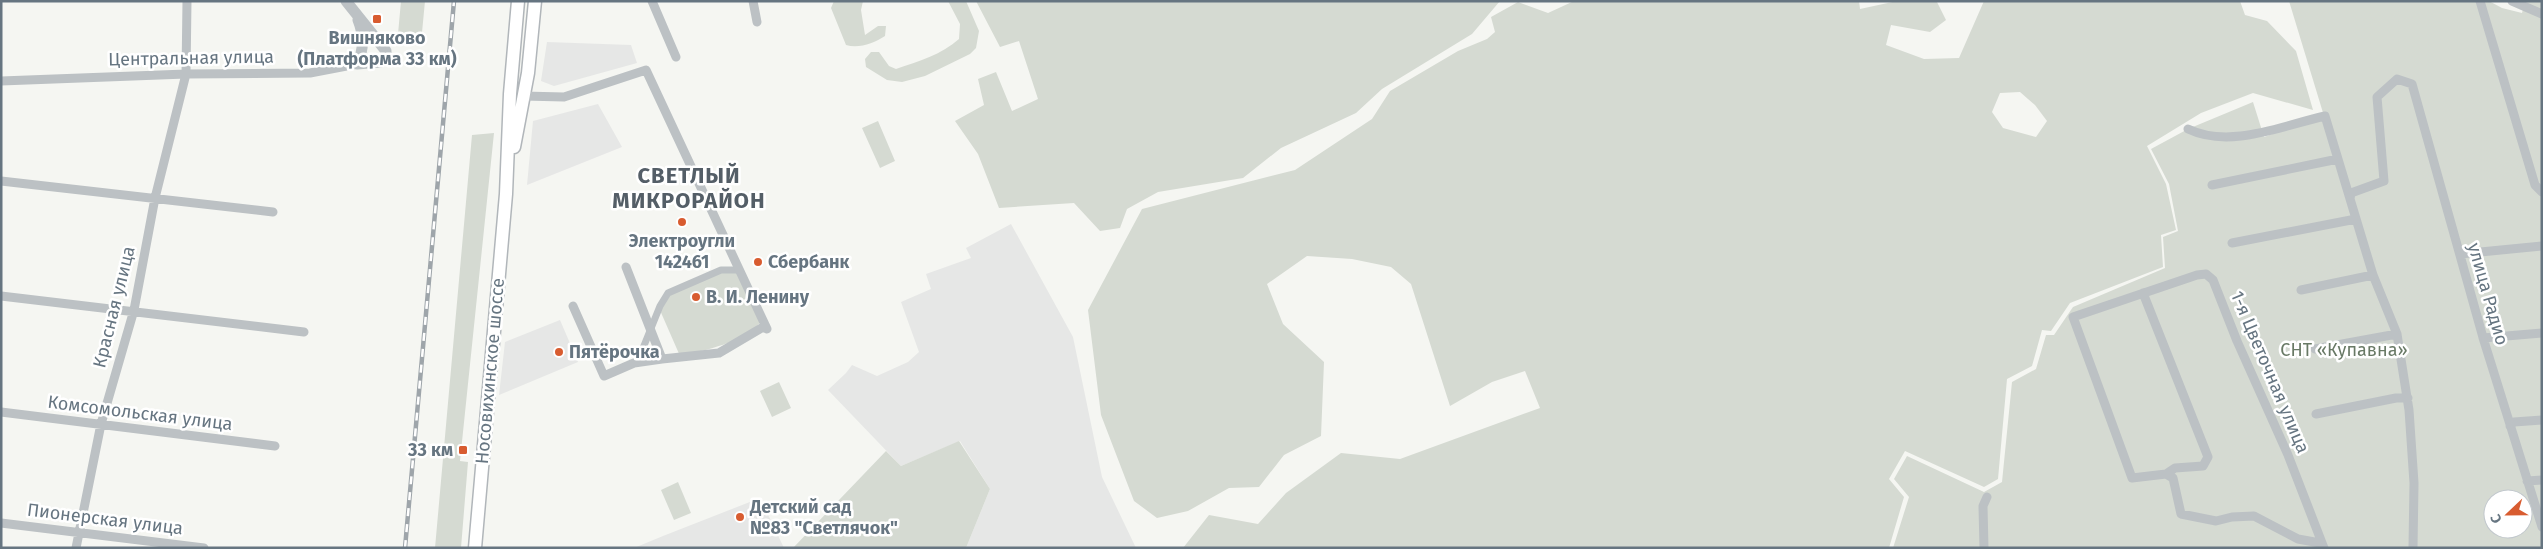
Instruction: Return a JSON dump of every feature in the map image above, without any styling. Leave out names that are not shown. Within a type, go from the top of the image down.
[{"type":"main road","name":"Носовихинское шоссе","points":[[475,548],[506,194],[510,94],[518,1]]},
{"type":"main road","name":"Носовихинское шоссе","points":[[506,194],[523,96],[535,1]]},
{"type":"street","name":"Красная улица","points":[[76,548],[101,424],[134,310],[155,198],[186,74],[187,1]]},
{"type":"street","points":[[652,1],[676,57]]},
{"type":"street","points":[[753,1],[757,22]]},
{"type":"street","points":[[2480,1],[2534,185],[2542,192]]},
{"type":"street","points":[[2512,1],[2542,14]]},
{"type":"street","name":"Центральная улица","points":[[1,81],[186,74],[310,73],[357,64],[381,62],[386,56],[386,51],[349,6]]},
{"type":"street","points":[[349,6],[359,24],[362,40],[361,56],[357,64]]},
{"type":"street","points":[[510,94],[564,97],[646,70],[766,327],[719,353],[637,363],[604,376],[573,306]]},
{"type":"street","name":"улица Радио","points":[[2350,199],[2351,193],[2384,181],[2377,97],[2397,80],[2412,84],[2483,338],[2542,527]]},
{"type":"street","points":[[2188,128],[2207,136],[2234,138],[2325,116],[2373,275],[2397,334],[2408,398],[2414,483],[2413,548]]},
{"type":"street","points":[[2212,185],[2338,159]]},
{"type":"street","points":[[1,181],[274,212]]},
{"type":"street","points":[[2232,243],[2356,219]]},
{"type":"street","points":[[2460,254],[2542,246]]},
{"type":"street","points":[[626,267],[662,359]]},
{"type":"street","points":[[637,363],[668,293],[721,270],[739,270]]},
{"type":"street","name":"1-я Цветочная улица","points":[[2166,474],[2132,478],[2073,317],[2201,274],[2206,274],[2213,280],[2237,341],[2288,454],[2322,546]]},
{"type":"street","points":[[2301,290],[2373,275]]},
{"type":"street","points":[[2143,293],[2208,457],[2203,466],[2175,468],[2166,474],[2173,478],[2181,514],[2216,521],[2232,516],[2254,516],[2298,539],[2322,546]]},
{"type":"street","points":[[1,296],[134,310],[304,332]]},
{"type":"street","points":[[2483,338],[2542,333]]},
{"type":"street","points":[[2315,349],[2397,334]]},
{"type":"street","points":[[2316,414],[2396,398],[2408,398]]},
{"type":"street","name":"Комсомольская улица","points":[[1,412],[276,446]]},
{"type":"street","points":[[2510,426],[2514,422],[2542,420]]},
{"type":"street","points":[[2528,481],[2542,480]]},
{"type":"street","points":[[1984,548],[1983,506],[1987,497]]},
{"type":"street","name":"Пионерская улица","points":[[1,523],[204,548]]},
{"type":"shaded area","points":[[547,42],[631,45],[637,63],[554,86],[541,81]]},
{"type":"shaded area","points":[[598,104],[622,147],[527,185],[533,121]]},
{"type":"shaded area","points":[[1011,224],[1073,337],[1102,477],[1136,548],[966,548],[990,489],[960,441],[901,466],[828,390],[852,365],[877,376],[908,362],[919,352],[901,302],[931,289],[926,274],[971,258],[966,248]]},
{"type":"shaded area","points":[[560,320],[578,362],[499,395],[505,342]]},
{"type":"shaded area","name":"Детский сад №83 \"Светлячок\"","points":[[760,498],[784,548],[634,548],[663,536]]},
{"type":"green space","points":[[401,1],[425,1],[421,43],[411,45],[398,34]]},
{"type":"green space","points":[[834,1],[863,1],[861,10],[865,35],[878,26],[886,26],[885,36],[866,45],[846,45],[831,8]]},
{"type":"green space","points":[[948,1],[966,1],[979,31],[976,48],[970,54],[925,76],[902,82],[887,80],[866,67],[865,59],[871,52],[879,52],[889,66],[896,69],[921,60],[952,45],[959,39],[960,24]]},
{"type":"green space","points":[[976,1],[1500,1],[1472,34],[1382,89],[1356,113],[1281,148],[1243,178],[1158,192],[1127,209],[1120,228],[1100,231],[1074,203],[999,208],[978,154],[955,121],[984,105],[978,79],[996,72],[1012,111],[1038,99],[1019,41],[1000,47]]},
{"type":"green space","points":[[1574,1],[1859,1],[1860,9],[1897,1],[1934,1],[1937,2],[1946,20],[1930,32],[1891,25],[1886,45],[1924,59],[1959,58],[1984,1],[2240,1],[2245,15],[2267,21],[2296,51],[2313,110],[2253,93],[2201,113],[2147,146],[2166,184],[2176,230],[2161,235],[2163,267],[2070,303],[2051,331],[2042,330],[2032,366],[2007,379],[1998,479],[1984,487],[1905,451],[1889,479],[1904,497],[1889,548],[1183,548],[1209,515],[1258,524],[1286,493],[1341,453],[1400,459],[1540,408],[1525,371],[1492,382],[1450,406],[1411,284],[1391,267],[1352,259],[1307,256],[1267,284],[1283,324],[1324,362],[1321,436],[1284,455],[1259,487],[1229,488],[1188,511],[1157,518],[1134,501],[1101,415],[1088,310],[1142,209],[1295,170],[1372,119],[1390,91],[1458,51],[1487,39],[1495,32],[1491,17],[1518,2],[1548,13]],"holes":[[[2020,92],[2035,105],[2047,121],[2036,137],[2003,128],[1992,112],[2000,93]]]},
{"type":"green space","name":"СНТ «Купавна»","points":[[2289,1],[2489,1],[2502,8],[2522,13],[2525,1],[2542,1],[2542,548],[1893,548],[1909,497],[1894,479],[1907,456],[1984,492],[2002,482],[2012,382],[2036,369],[2046,335],[2054,335],[2073,307],[2165,268],[2163,237],[2178,231],[2169,184],[2151,149],[2188,129],[2253,102],[2264,137],[2324,116]]},
{"type":"green space","points":[[878,121],[895,161],[880,168],[862,128]]},
{"type":"green space","points":[[494,133],[460,461],[468,462],[461,548],[435,548],[472,135]]},
{"type":"green space","points":[[721,272],[738,273],[761,322],[733,341],[680,356],[659,308],[672,293]]},
{"type":"green space","points":[[779,382],[791,408],[772,417],[760,391]]},
{"type":"green space","points":[[959,441],[990,489],[966,548],[793,548],[886,451],[901,466]]},
{"type":"green space","points":[[678,482],[691,513],[674,520],[661,490]]},
{"type":"railway","points":[[405,548],[454,1]]},
{"type":"place","name":"Вишняково (Платформа 33 км)","points":[[377,19]]},
{"type":"place","name":"Электроугли 142461","points":[[682,222]]},
{"type":"place","name":"Сбербанк","points":[[758,262]]},
{"type":"place","name":"В. И. Ленину","points":[[696,297]]},
{"type":"place","name":"Пятёрочка","points":[[559,352]]},
{"type":"place","name":"33 км","points":[[463,450]]},
{"type":"place","name":"Детский сад №83 \"Светлячок\"","points":[[740,517]]},
{"type":"district","name":"СВЕТЛЫЙ МИКРОРАЙОН","points":[[689,188]]}]
